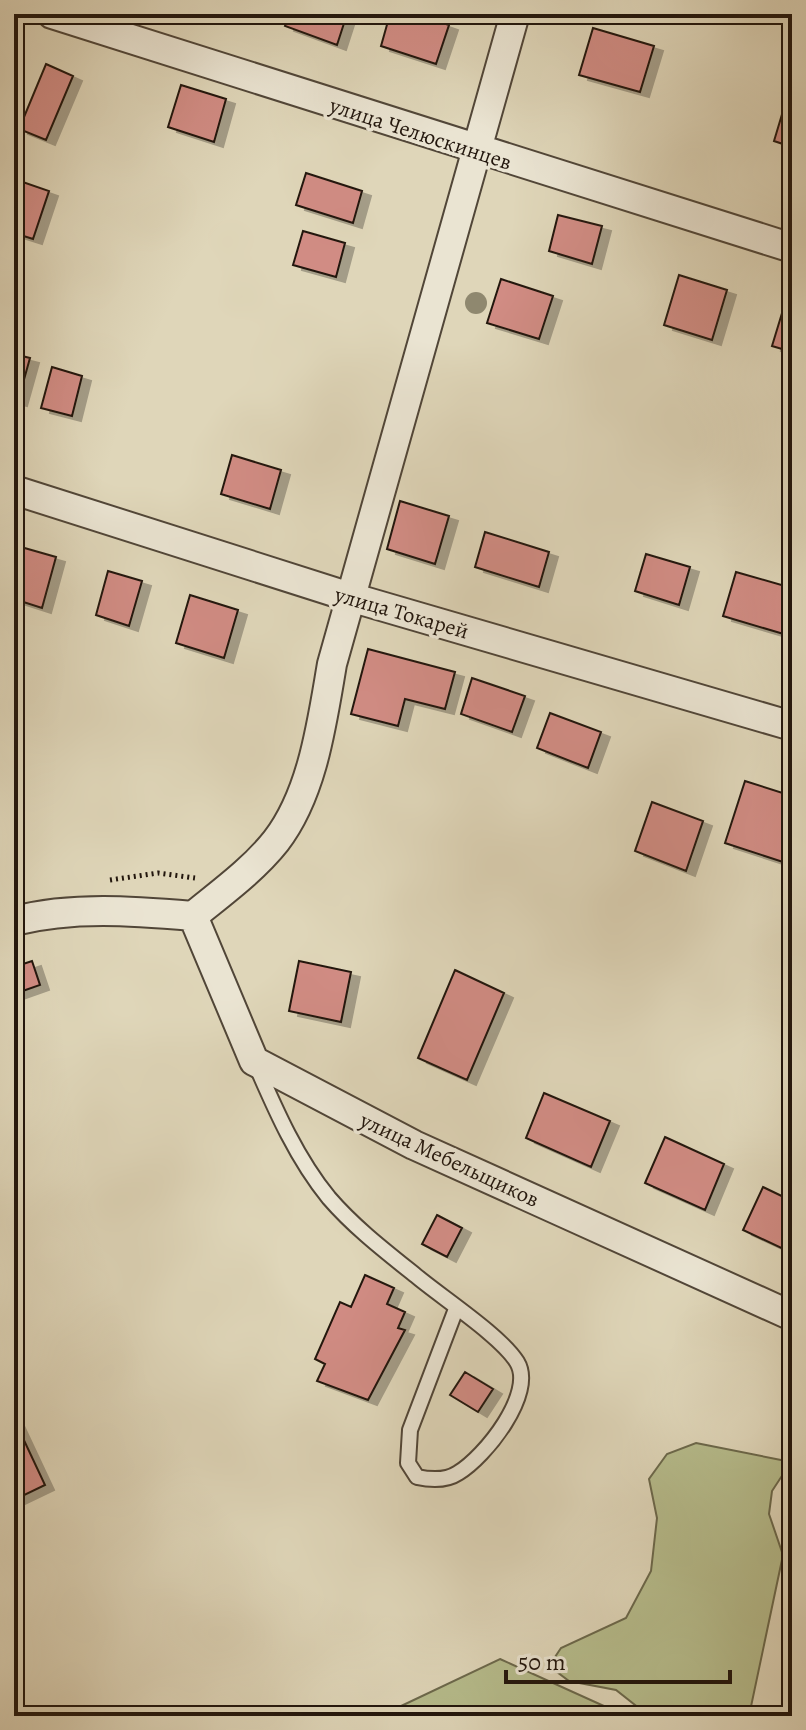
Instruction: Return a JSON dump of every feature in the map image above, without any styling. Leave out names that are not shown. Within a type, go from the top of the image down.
[{"type":"street","name":"улица Челюскинцев","points":[[52,14],[792,248]]},
{"type":"street","points":[[14,921],[61,912],[113,909],[193,916],[253,865],[292,817],[316,745],[332,664],[350,597],[515,14]]},
{"type":"street","name":"улица Токарей","points":[[14,490],[350,597],[792,726]]},
{"type":"street","points":[[193,916],[254,1061]]},
{"type":"street","name":"улица Мебельщиков","points":[[254,1061],[414,1145],[792,1316]]},
{"type":"lane","points":[[254,1061],[295,1148],[329,1197],[365,1234],[456,1309],[518,1363],[522,1393],[514,1410],[474,1460],[457,1474],[433,1480],[417,1477],[408,1463],[410,1430],[456,1309]]},
{"type":"green space","points":[[696,1443],[791,1462],[772,1491],[769,1514],[783,1555],[749,1716],[649,1716],[616,1690],[569,1681],[549,1666],[561,1648],[626,1618],[651,1571],[657,1518],[649,1479],[667,1454]]},
{"type":"green space","points":[[500,1659],[626,1716],[380,1716]]},
{"type":"building","points":[[289,14],[347,14],[337,45],[285,26]]},
{"type":"building","points":[[390,14],[417,14],[449,25],[436,64],[381,46]]},
{"type":"building","points":[[593,28],[654,46],[640,92],[579,75]]},
{"type":"building","points":[[46,64],[73,76],[46,140],[19,129]]},
{"type":"building","points":[[181,85],[226,99],[214,142],[168,127]]},
{"type":"building","points":[[783,111],[792,114],[792,147],[774,141]]},
{"type":"building","points":[[306,173],[362,191],[353,223],[296,205]]},
{"type":"building","points":[[14,179],[49,191],[33,239],[14,233]]},
{"type":"building","points":[[558,215],[602,226],[592,264],[549,251]]},
{"type":"building","points":[[303,231],[345,243],[336,277],[293,265]]},
{"type":"building","points":[[679,275],[727,290],[712,340],[664,325]]},
{"type":"building","points":[[501,279],[553,296],[539,339],[487,323]]},
{"type":"building","points":[[786,300],[792,302],[792,352],[772,346]]},
{"type":"building","points":[[14,354],[30,358],[18,401],[14,400]]},
{"type":"building","points":[[52,367],[82,376],[72,416],[41,408]]},
{"type":"building","points":[[232,455],[281,470],[270,509],[221,494]]},
{"type":"building","points":[[400,501],[449,516],[435,564],[387,549]]},
{"type":"building","points":[[485,532],[549,552],[539,587],[475,567]]},
{"type":"building","points":[[14,545],[56,557],[42,608],[14,599]]},
{"type":"building","points":[[646,554],[690,567],[679,605],[635,591]]},
{"type":"building","points":[[108,571],[142,581],[129,626],[96,615]]},
{"type":"building","points":[[736,572],[792,588],[792,619],[787,635],[723,616]]},
{"type":"building","points":[[190,595],[238,610],[224,658],[176,643]]},
{"type":"building","points":[[368,649],[455,672],[445,709],[405,699],[398,726],[351,714]]},
{"type":"building","points":[[472,678],[525,696],[512,732],[461,714]]},
{"type":"building","points":[[550,713],[601,732],[588,768],[537,748]]},
{"type":"building","points":[[745,781],[792,796],[792,843],[786,863],[725,843]]},
{"type":"building","points":[[652,802],[703,821],[686,871],[635,851]]},
{"type":"building","points":[[32,961],[40,985],[14,994],[14,967]]},
{"type":"building","points":[[299,961],[351,972],[341,1022],[289,1011]]},
{"type":"building","points":[[455,970],[504,993],[467,1080],[418,1058]]},
{"type":"building","points":[[544,1093],[610,1121],[591,1167],[526,1138]]},
{"type":"building","points":[[665,1137],[724,1164],[705,1210],[645,1183]]},
{"type":"building","points":[[763,1187],[792,1201],[792,1253],[743,1230]]},
{"type":"building","points":[[437,1215],[462,1228],[447,1257],[422,1244]]},
{"type":"building","points":[[365,1275],[394,1288],[387,1304],[405,1312],[398,1328],[405,1330],[368,1400],[317,1381],[325,1364],[315,1359],[340,1302],[351,1307]]},
{"type":"building","points":[[465,1372],[493,1389],[478,1412],[450,1395]]},
{"type":"building","points":[[14,1419],[45,1485],[14,1500]]}]
